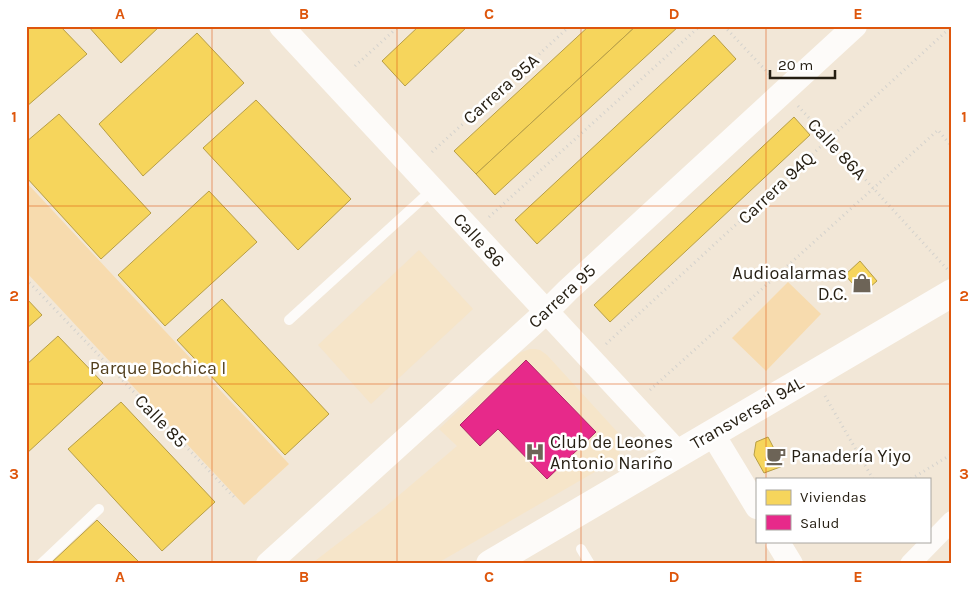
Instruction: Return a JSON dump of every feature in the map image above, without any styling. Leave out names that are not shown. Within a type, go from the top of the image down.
[{"type":"main road","name":"Transversal 94L","points":[[490,564],[678,454],[951,283]]},
{"type":"street","name":"Calle 86","points":[[281,26],[678,454]]},
{"type":"street","name":"Carrera 95","points":[[268,564],[546,312],[855,26]]},
{"type":"street","points":[[712,433],[756,505]]},
{"type":"street","points":[[910,564],[952,521]]},
{"type":"street","points":[[778,542],[791,564]]},
{"type":"lane","points":[[289,320],[432,190]]},
{"type":"lane","points":[[41,564],[98,509]]},
{"type":"lane","points":[[582,549],[590,564]]},
{"type":"path","points":[[355,66],[399,26]]},
{"type":"path","name":"Carrera 95A","points":[[432,152],[570,26]]},
{"type":"path","points":[[489,218],[700,26]]},
{"type":"path","name":"Calle 86A","points":[[724,26],[873,188],[951,283]]},
{"type":"path","name":"Carrera 94Q","points":[[601,350],[952,26]]},
{"type":"path","points":[[650,390],[938,130],[952,147]]},
{"type":"path","name":"Calle 85","points":[[26,279],[234,497]]},
{"type":"path","points":[[824,395],[872,478]]},
{"type":"path","points":[[913,478],[952,454]]},
{"type":"shaded area","points":[[419,250],[473,309],[371,404],[318,345]]},
{"type":"shaded area","name":"Club de Leones Antonio Nariño","points":[[530,349],[540,350],[547,355],[621,436],[619,458],[436,564],[311,564],[384,508],[457,446],[439,429],[519,353]]},
{"type":"green space","name":"Parque Bochica I","points":[[26,182],[289,464],[244,505],[26,272]]},
{"type":"green space","points":[[788,282],[821,314],[766,371],[732,338]]},
{"type":"building: Viviendas","points":[[26,26],[60,26],[87,54],[26,107]]},
{"type":"building: Viviendas","points":[[88,26],[160,26],[121,63]]},
{"type":"building: Viviendas","points":[[419,26],[468,26],[405,86],[382,61]]},
{"type":"building: Viviendas","points":[[589,26],[636,26],[476,174],[454,151]]},
{"type":"building: Viviendas","points":[[636,26],[679,26],[495,195],[476,174]]},
{"type":"building: Viviendas","points":[[197,33],[244,83],[143,176],[99,124]]},
{"type":"building: Viviendas","points":[[714,35],[736,59],[537,244],[515,220]]},
{"type":"building: Viviendas","points":[[256,100],[351,199],[298,250],[203,148]]},
{"type":"building: Viviendas","points":[[59,114],[151,213],[101,259],[26,177],[26,142]]},
{"type":"building: Viviendas","points":[[794,117],[810,135],[610,322],[594,305]]},
{"type":"building: Viviendas","points":[[209,191],[257,242],[165,326],[118,275]]},
{"type":"building: Viviendas","points":[[860,261],[877,281],[862,294],[845,275]]},
{"type":"building: Viviendas","points":[[26,298],[42,315],[26,329]]},
{"type":"building: Viviendas","points":[[222,299],[329,414],[285,455],[177,340]]},
{"type":"building: Viviendas","points":[[58,336],[103,383],[26,454],[26,365]]},
{"type":"building: Viviendas","points":[[121,402],[215,502],[162,551],[68,449]]},
{"type":"building: Viviendas","points":[[768,437],[783,466],[764,473],[754,455],[756,442]]},
{"type":"building: Viviendas","points":[[97,520],[141,564],[50,564]]},
{"type":"building: Salud","points":[[526,360],[596,432],[547,479],[498,429],[480,446],[460,425]]},
{"type":"place","name":"Audioalarmas D.C.","points":[[862,283]]},
{"type":"place","name":"Club de Leones Antonio Nariño","points":[[535,452]]},
{"type":"place","name":"Panadería Yiyo","points":[[776,456]]}]
